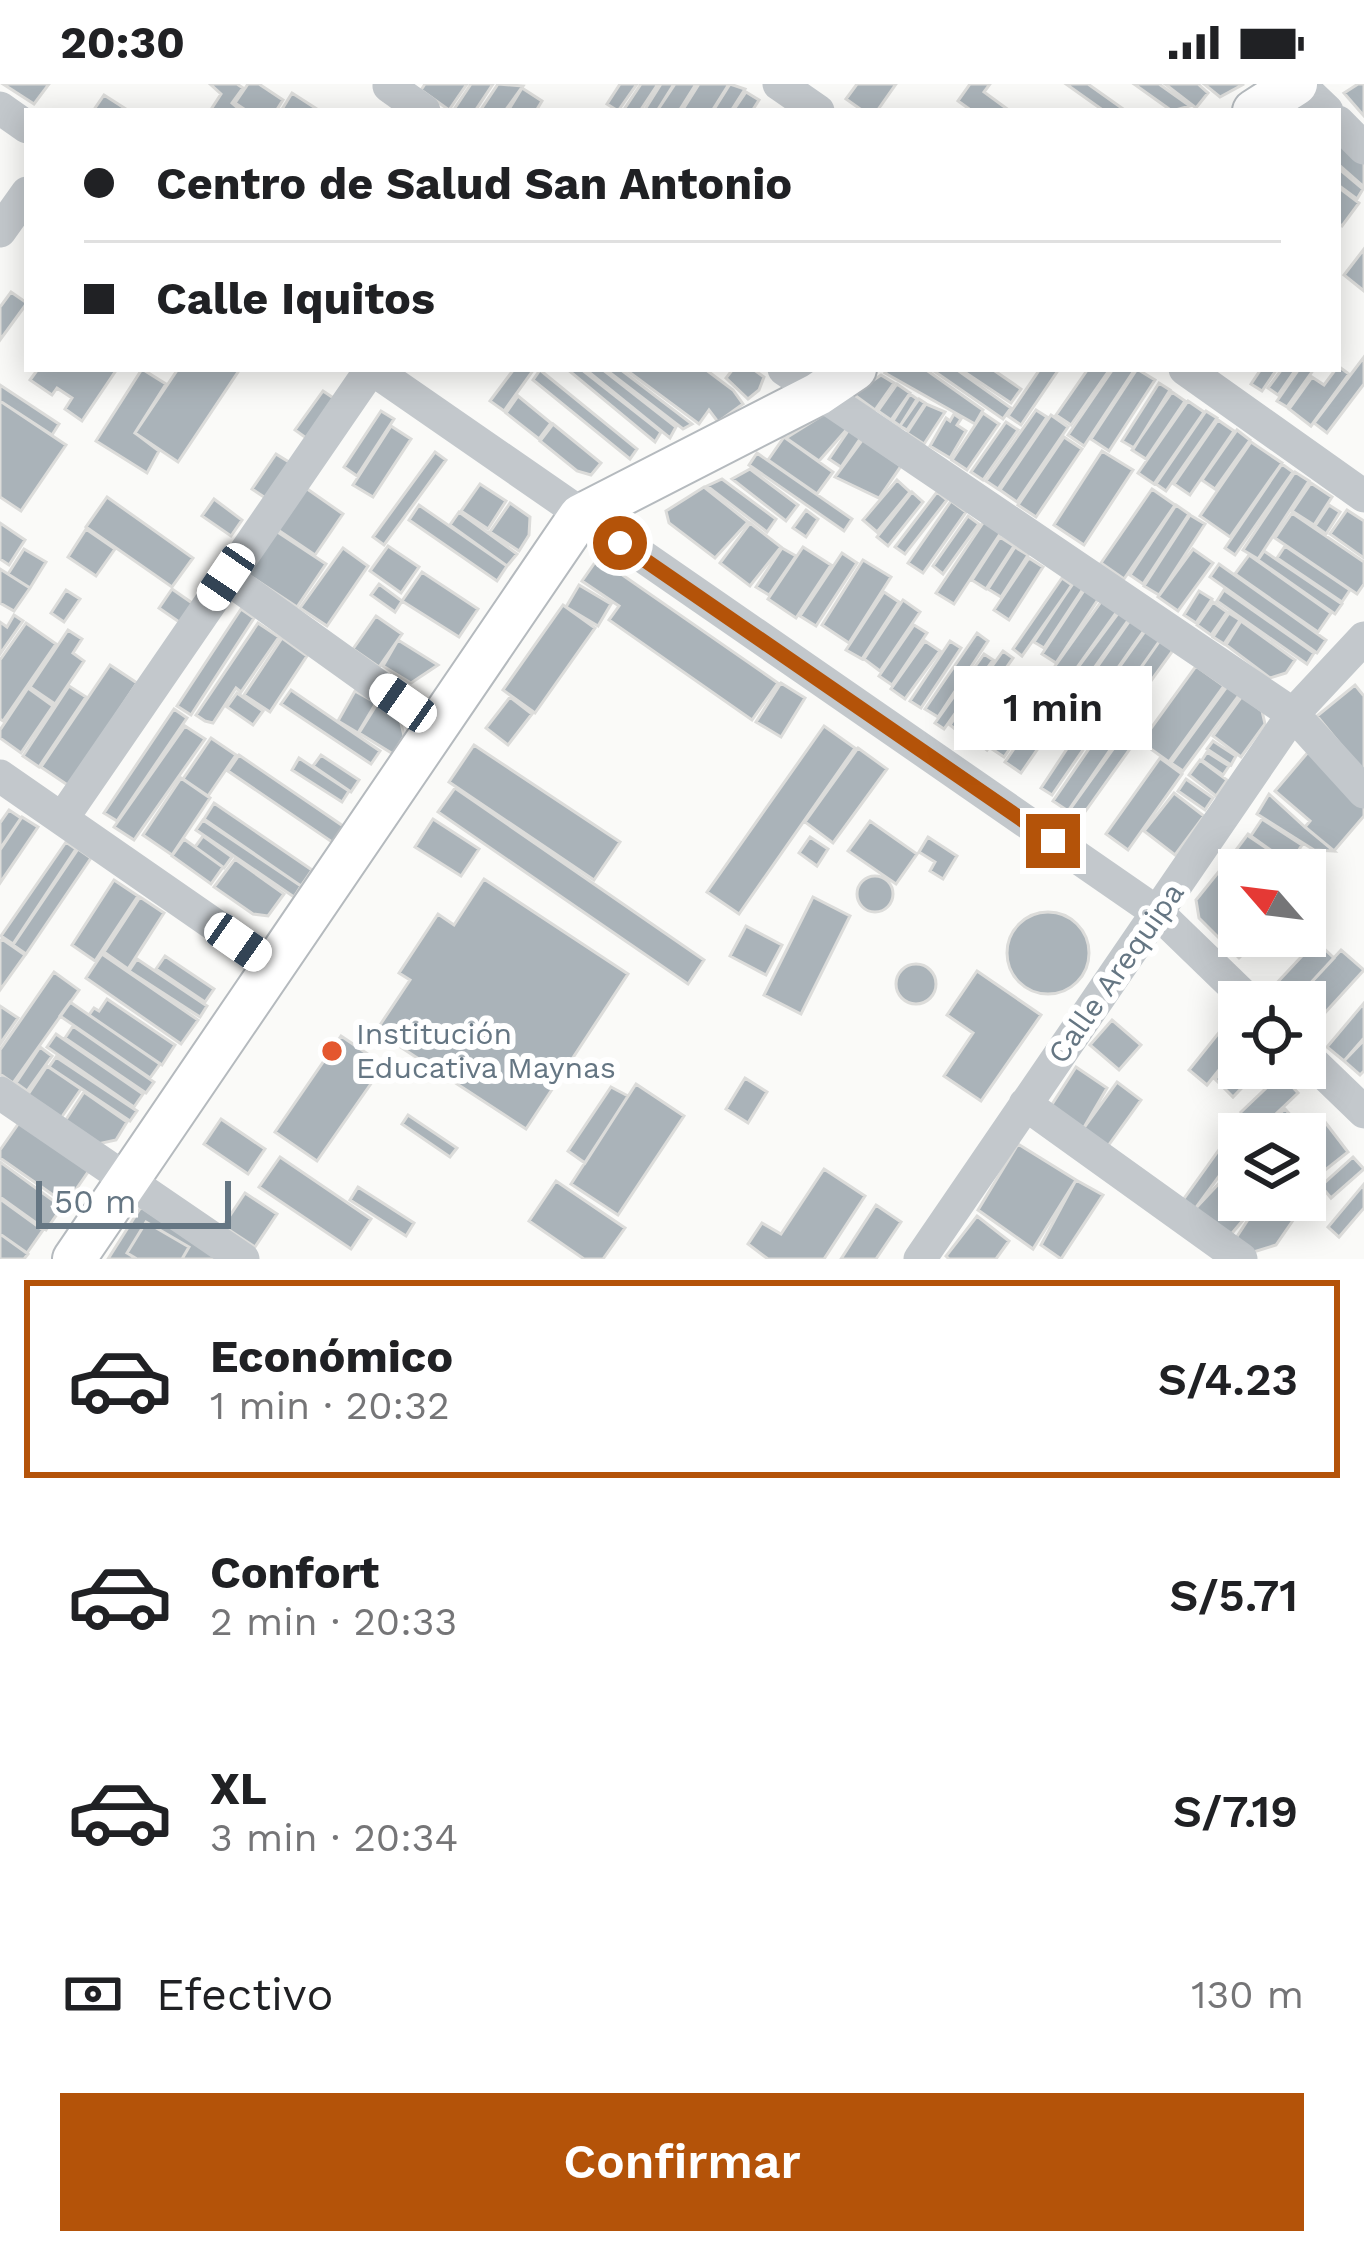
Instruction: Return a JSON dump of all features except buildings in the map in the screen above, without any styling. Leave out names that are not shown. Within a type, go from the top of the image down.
[{"type":"main road","points":[[1259,108],[1298,84]]},
{"type":"main road","points":[[74,1259],[580,516],[801,381],[842,372]]},
{"type":"street","points":[[779,84],[814,108]]},
{"type":"street","points":[[1298,84],[1324,108]]},
{"type":"street","points":[[384,94],[417,108]]},
{"type":"street","points":[[1341,125],[1364,148]]},
{"type":"street","points":[[0,231],[24,197]]},
{"type":"street","points":[[62,819],[369,372]]},
{"type":"street","points":[[375,372],[1158,913],[1228,981]]},
{"type":"street","points":[[1190,372],[1364,496]]},
{"type":"street","points":[[801,381],[1293,714],[1364,791]]},
{"type":"street","points":[[226,577],[438,728]]},
{"type":"street","name":"Calle Arequipa","points":[[920,1259],[1293,714],[1364,638]]},
{"type":"street","points":[[0,776],[274,966]]},
{"type":"street","points":[[1326,1075],[1364,1112]]},
{"type":"street","points":[[0,1093],[243,1259]]},
{"type":"street","points":[[1025,1104],[1240,1259]]},
{"type":"place","name":"Institución Educativa Maynas","points":[[332,1051]]},
{"type":"route","points":[[620,543],[1053,841]]}]
